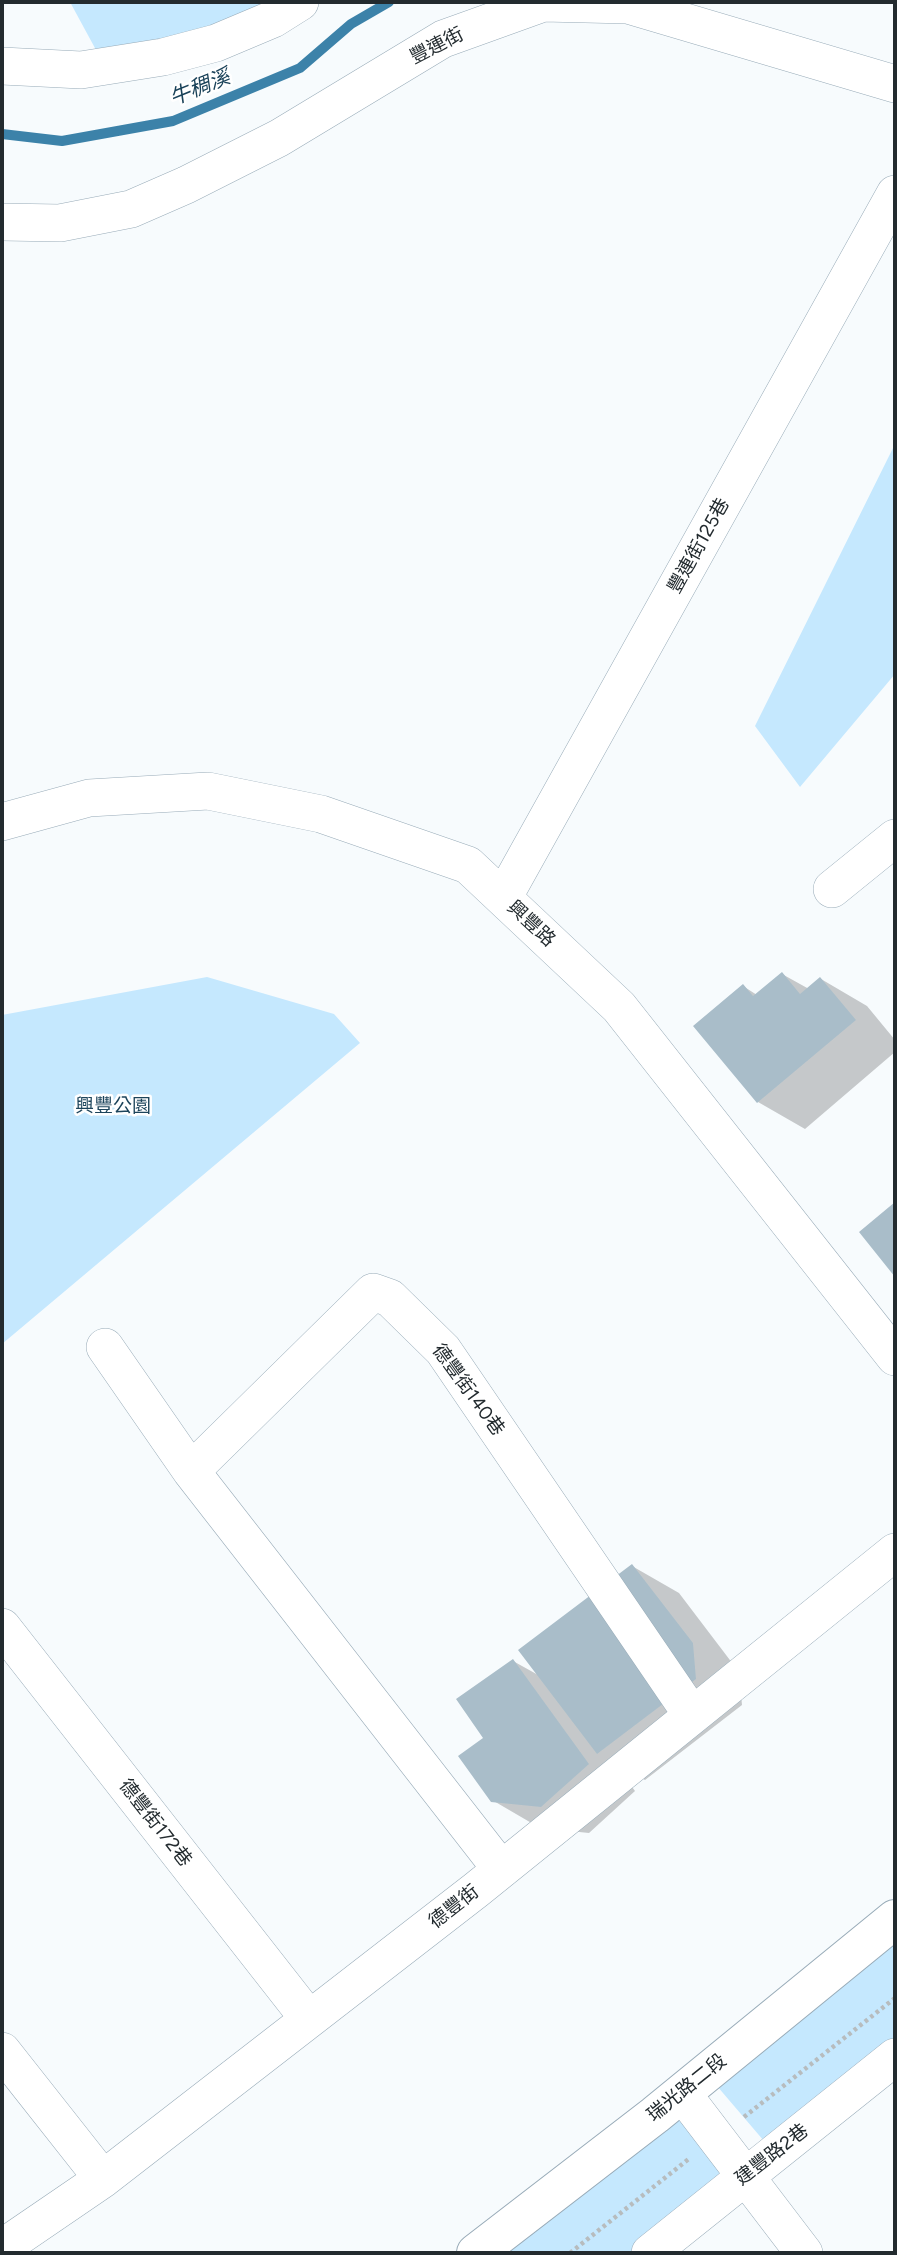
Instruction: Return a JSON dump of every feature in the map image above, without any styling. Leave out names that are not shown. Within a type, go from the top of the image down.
[{"type":"street","points":[[2,66],[81,70],[163,57],[215,43],[273,19],[300,2]]},
{"type":"street","name":"豐連街","points":[[2,222],[60,223],[131,209],[186,185],[279,138],[443,39],[542,3],[628,5],[895,84]]},
{"type":"street","name":"豐連街125巷","points":[[503,898],[895,194]]},
{"type":"street","name":"興豐路","points":[[2,822],[89,798],[208,791],[321,814],[468,864],[619,1007],[895,1357]]},
{"type":"street","points":[[832,889],[895,838]]},
{"type":"street","name":"德豐街140巷","points":[[191,1471],[373,1292],[390,1298],[443,1350],[692,1715]]},
{"type":"street","points":[[105,1347],[191,1471],[501,1869]]},
{"type":"street","name":"德豐街","points":[[2,2248],[103,2179],[309,2019],[501,1869],[895,1552]]},
{"type":"street","name":"德豐街172巷","points":[[2,1627],[309,2019]]},
{"type":"street","name":"瑞光路二段","points":[[477,2253],[682,2093],[895,1919]]},
{"type":"street","points":[[2,2051],[103,2179]]},
{"type":"street","name":"建豐路2巷","points":[[650,2253],[895,2057]]},
{"type":"street","points":[[682,2093],[804,2253]]},
{"type":"path","points":[[570,2253],[895,1998]]},
{"type":"green space","points":[[70,2],[289,2],[102,61]]},
{"type":"green space","points":[[895,444],[895,674],[800,787],[755,726]]},
{"type":"green space","name":"興豐公園","points":[[207,977],[334,1014],[360,1043],[2,1344],[2,1015]]},
{"type":"green space","points":[[895,1944],[895,2039],[764,2141],[717,2086]]},
{"type":"green space","points":[[680,2113],[731,2173],[632,2253],[499,2253]]},
{"type":"building","points":[[782,972],[800,994],[820,977],[856,1020],[757,1103],[693,1026],[743,984],[753,996]]},
{"type":"building","points":[[895,1202],[895,1277],[859,1232]]},
{"type":"building","points":[[632,1564],[693,1643],[696,1679],[597,1754],[518,1650]]},
{"type":"building","points":[[513,1659],[589,1764],[541,1807],[491,1802],[458,1756],[483,1738],[456,1699]]},
{"type":"waterway","name":"牛稠溪","points":[[2,134],[62,141],[173,121],[300,68],[351,24],[389,2]]}]
